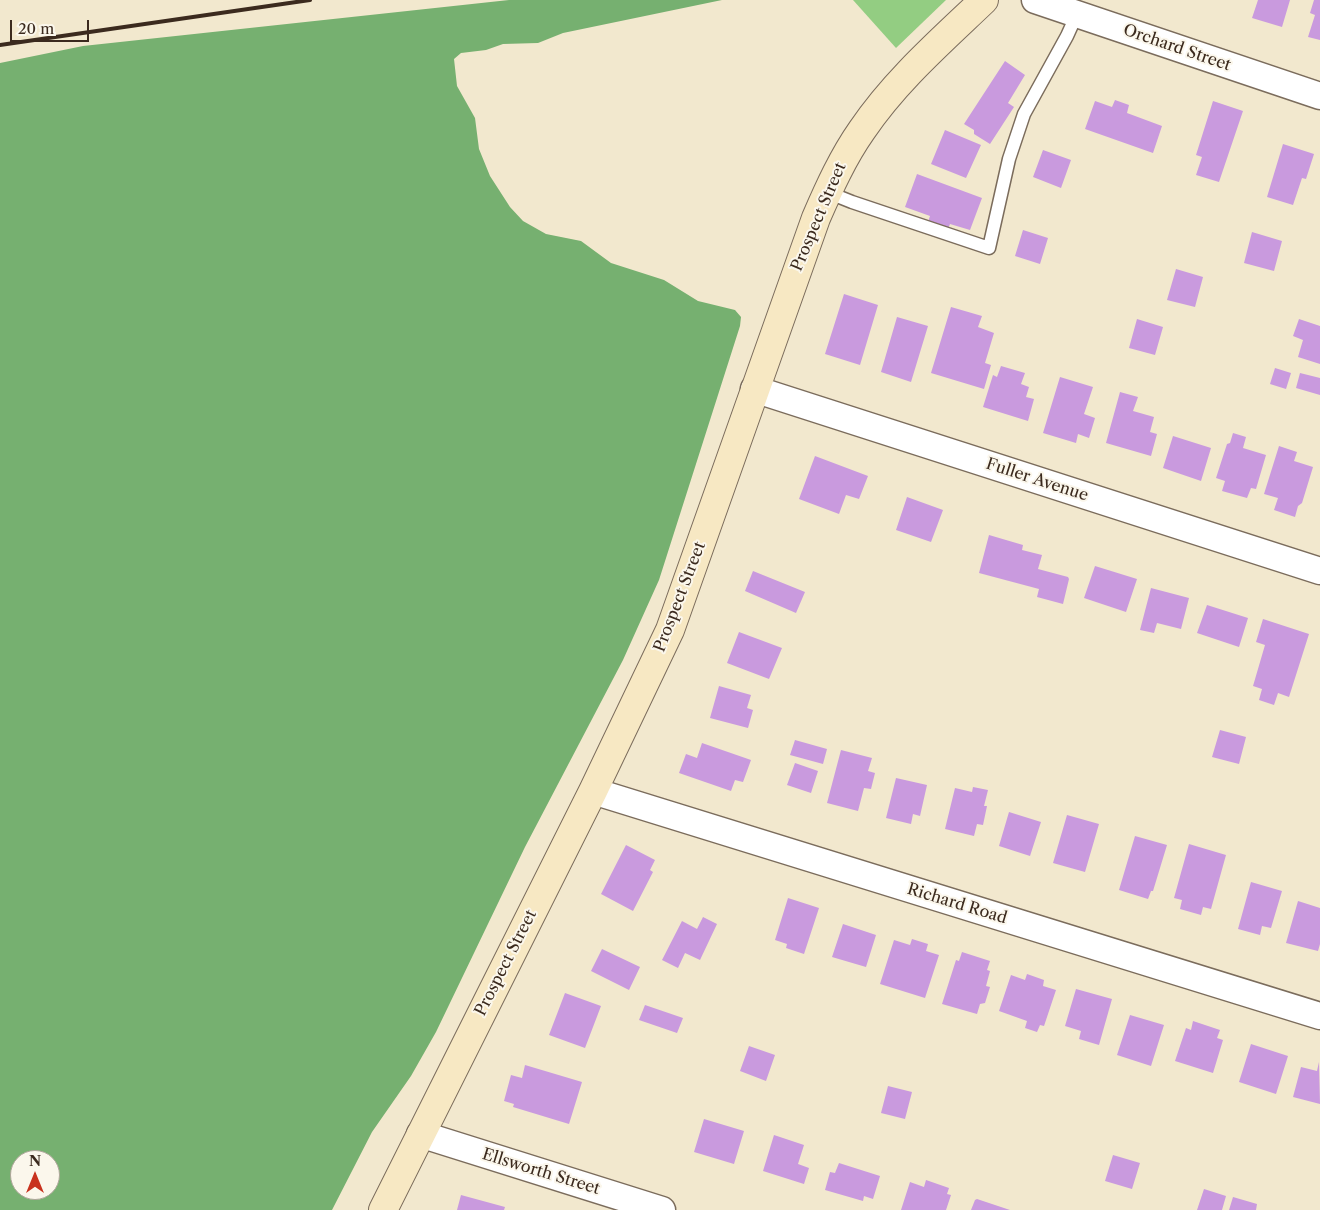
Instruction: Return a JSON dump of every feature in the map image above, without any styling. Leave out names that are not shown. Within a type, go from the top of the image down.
[{"type":"main road","name":"Prospect Street","points":[[383,1210],[593,791],[670,630],[754,389],[827,192],[846,154],[878,108],[915,66],[984,0]]},
{"type":"street","name":"Orchard Street","points":[[1035,0],[1320,96]]},
{"type":"street","name":"Fuller Avenue","points":[[754,389],[1320,571]]},
{"type":"street","name":"Richard Road","points":[[593,791],[1320,1016]]},
{"type":"street","name":"Ellsworth Street","points":[[420,1134],[662,1210]]},
{"type":"lane","points":[[827,192],[989,248],[1009,159],[1024,114],[1077,14]]},
{"type":"green space","points":[[509,0],[722,0],[563,33],[538,43],[503,44],[486,50],[461,53],[454,59],[457,86],[475,118],[479,149],[490,176],[510,207],[523,221],[546,234],[581,241],[611,263],[664,280],[698,301],[735,310],[741,317],[740,326],[659,580],[623,660],[525,847],[436,1032],[411,1076],[372,1132],[332,1210],[0,1210],[0,63],[83,46]]},
{"type":"green space","points":[[853,0],[946,0],[896,48]]},
{"type":"building","points":[[1258,0],[1290,0],[1282,27],[1252,18]]},
{"type":"building","points":[[1314,0],[1320,0],[1320,40],[1308,37],[1315,15],[1310,13]]},
{"type":"building","points":[[1005,61],[1025,75],[1008,103],[1014,107],[990,144],[974,134],[974,130],[964,124]]},
{"type":"building","points":[[1115,100],[1129,105],[1127,113],[1162,126],[1153,153],[1085,129],[1095,101],[1112,107]]},
{"type":"building","points":[[1213,101],[1243,111],[1219,182],[1196,175],[1202,157],[1196,155]]},
{"type":"building","points":[[945,130],[981,145],[966,178],[931,164]]},
{"type":"building","points":[[1283,144],[1314,154],[1306,179],[1302,178],[1293,205],[1267,197]]},
{"type":"building","points":[[1043,150],[1071,160],[1061,188],[1033,177]]},
{"type":"building","points":[[917,174],[982,198],[970,230],[950,224],[948,229],[928,222],[930,216],[905,207]]},
{"type":"building","points":[[1023,230],[1048,238],[1040,264],[1015,256]]},
{"type":"building","points":[[1252,232],[1282,241],[1274,271],[1244,263]]},
{"type":"building","points":[[1176,269],[1203,277],[1195,307],[1167,300]]},
{"type":"building","points":[[844,294],[878,305],[860,365],[825,354]]},
{"type":"building","points":[[951,307],[982,316],[978,327],[994,333],[985,363],[991,365],[984,389],[931,373]]},
{"type":"building","points":[[897,317],[928,326],[911,382],[881,372]]},
{"type":"building","points":[[1137,319],[1163,327],[1155,355],[1129,348]]},
{"type":"building","points":[[1299,319],[1320,326],[1320,364],[1298,357],[1303,340],[1293,336]]},
{"type":"building","points":[[1001,366],[1025,373],[1021,384],[1029,387],[1026,397],[1034,399],[1028,421],[983,407],[993,375],[997,377]]},
{"type":"building","points":[[1275,368],[1291,373],[1286,389],[1270,384]]},
{"type":"building","points":[[1300,373],[1320,378],[1320,395],[1296,388]]},
{"type":"building","points":[[1060,377],[1093,387],[1084,414],[1095,418],[1089,438],[1078,434],[1076,443],[1043,433]]},
{"type":"building","points":[[1120,392],[1138,397],[1133,411],[1154,417],[1150,432],[1157,434],[1151,456],[1106,443]]},
{"type":"building","points":[[1233,433],[1246,437],[1243,448],[1266,455],[1256,489],[1251,488],[1247,498],[1222,491],[1225,481],[1216,478],[1227,444],[1230,443]]},
{"type":"building","points":[[1173,436],[1211,448],[1201,481],[1163,468]]},
{"type":"building","points":[[1279,446],[1297,452],[1294,461],[1313,467],[1302,503],[1298,506],[1295,517],[1274,510],[1278,498],[1264,494]]},
{"type":"building","points":[[815,456],[868,476],[859,499],[846,495],[839,514],[799,499]]},
{"type":"building","points":[[907,497],[943,510],[931,542],[896,530]]},
{"type":"building","points":[[989,535],[1023,545],[1022,550],[1042,555],[1038,569],[1068,577],[1063,604],[1037,597],[1039,589],[979,573]]},
{"type":"building","points":[[1095,566],[1137,579],[1126,612],[1084,598]]},
{"type":"building","points":[[753,571],[805,592],[796,613],[745,591]]},
{"type":"building","points":[[1151,588],[1189,598],[1181,629],[1157,623],[1154,633],[1140,630]]},
{"type":"building","points":[[1207,605],[1248,618],[1239,647],[1197,633]]},
{"type":"building","points":[[1263,619],[1309,634],[1289,697],[1278,693],[1274,705],[1259,700],[1262,689],[1253,686],[1265,645],[1256,642]]},
{"type":"building","points":[[739,632],[782,648],[769,679],[727,663]]},
{"type":"building","points":[[719,686],[751,695],[747,708],[753,710],[748,728],[710,718]]},
{"type":"building","points":[[1220,730],[1246,737],[1239,764],[1212,757]]},
{"type":"building","points":[[795,740],[827,749],[823,764],[790,755]]},
{"type":"building","points":[[702,743],[751,760],[743,782],[735,780],[731,791],[679,773],[686,754],[697,758]]},
{"type":"building","points":[[841,750],[872,758],[868,771],[875,773],[871,789],[864,788],[858,811],[827,803]]},
{"type":"building","points":[[795,763],[818,771],[811,793],[787,785]]},
{"type":"building","points":[[896,778],[927,785],[920,816],[913,814],[911,824],[886,818]]},
{"type":"building","points":[[973,787],[988,790],[984,806],[987,806],[983,825],[977,824],[974,836],[945,829],[955,788],[972,792]]},
{"type":"building","points":[[1009,812],[1041,822],[1030,856],[999,846]]},
{"type":"building","points":[[1067,815],[1099,824],[1085,872],[1053,863]]},
{"type":"building","points":[[1135,836],[1167,845],[1153,891],[1151,891],[1148,899],[1119,890]]},
{"type":"building","points":[[1189,844],[1226,855],[1211,909],[1203,907],[1201,915],[1180,909],[1182,900],[1174,898]]},
{"type":"building","points":[[626,845],[655,860],[650,870],[653,872],[633,911],[601,894]]},
{"type":"building","points":[[1251,882],[1282,891],[1271,928],[1262,926],[1260,935],[1238,929]]},
{"type":"building","points":[[788,898],[819,908],[804,954],[786,948],[787,944],[775,940]]},
{"type":"building","points":[[1298,901],[1320,908],[1320,944],[1318,951],[1286,943]]},
{"type":"building","points":[[703,917],[717,924],[700,960],[685,953],[678,968],[662,960],[682,921],[697,929]]},
{"type":"building","points":[[843,924],[876,935],[866,967],[832,957]]},
{"type":"building","points":[[912,939],[928,944],[926,951],[939,955],[925,998],[880,984],[894,940],[910,945]]},
{"type":"building","points":[[602,949],[640,967],[629,990],[591,971]]},
{"type":"building","points":[[962,952],[990,961],[987,970],[990,971],[986,986],[990,987],[985,1003],[980,1004],[977,1014],[942,1004],[956,960],[959,961]]},
{"type":"building","points":[[1027,974],[1044,980],[1043,986],[1056,990],[1044,1026],[1040,1025],[1037,1032],[1025,1028],[1027,1021],[999,1011],[1011,975],[1025,980]]},
{"type":"building","points":[[1076,989],[1112,999],[1099,1045],[1079,1039],[1081,1031],[1065,1026]]},
{"type":"building","points":[[565,993],[601,1006],[585,1048],[549,1035]]},
{"type":"building","points":[[645,1005],[683,1018],[677,1033],[639,1020]]},
{"type":"building","points":[[1130,1015],[1164,1025],[1151,1066],[1117,1055]]},
{"type":"building","points":[[1193,1021],[1220,1030],[1217,1038],[1223,1040],[1213,1073],[1175,1061],[1186,1028],[1191,1030]]},
{"type":"building","points":[[1251,1044],[1288,1056],[1276,1094],[1239,1082]]},
{"type":"building","points":[[749,1046],[775,1055],[766,1081],[740,1071]]},
{"type":"building","points":[[1319,1062],[1320,1104],[1293,1097],[1301,1067],[1317,1071]]},
{"type":"building","points":[[525,1065],[582,1082],[569,1124],[513,1107],[514,1104],[504,1101],[511,1075],[522,1078]]},
{"type":"building","points":[[888,1086],[912,1092],[905,1119],[881,1113]]},
{"type":"building","points":[[704,1119],[744,1131],[734,1164],[694,1152]]},
{"type":"building","points":[[774,1135],[804,1145],[798,1164],[809,1168],[804,1184],[763,1171]]},
{"type":"building","points":[[1113,1155],[1140,1163],[1132,1189],[1105,1181]]},
{"type":"building","points":[[839,1163],[880,1176],[873,1199],[864,1196],[863,1201],[825,1190],[830,1172],[835,1173]]},
{"type":"building","points":[[926,1180],[949,1188],[947,1194],[951,1195],[946,1210],[901,1210],[910,1182],[924,1187]]},
{"type":"building","points":[[1204,1189],[1226,1196],[1222,1210],[1197,1210]]},
{"type":"building","points":[[461,1195],[505,1207],[504,1210],[457,1210]]},
{"type":"building","points":[[1233,1197],[1257,1204],[1256,1210],[1229,1210]]},
{"type":"building","points":[[977,1199],[1010,1210],[971,1210]]},
{"type":"railway","points":[[0,45],[310,0]]}]
